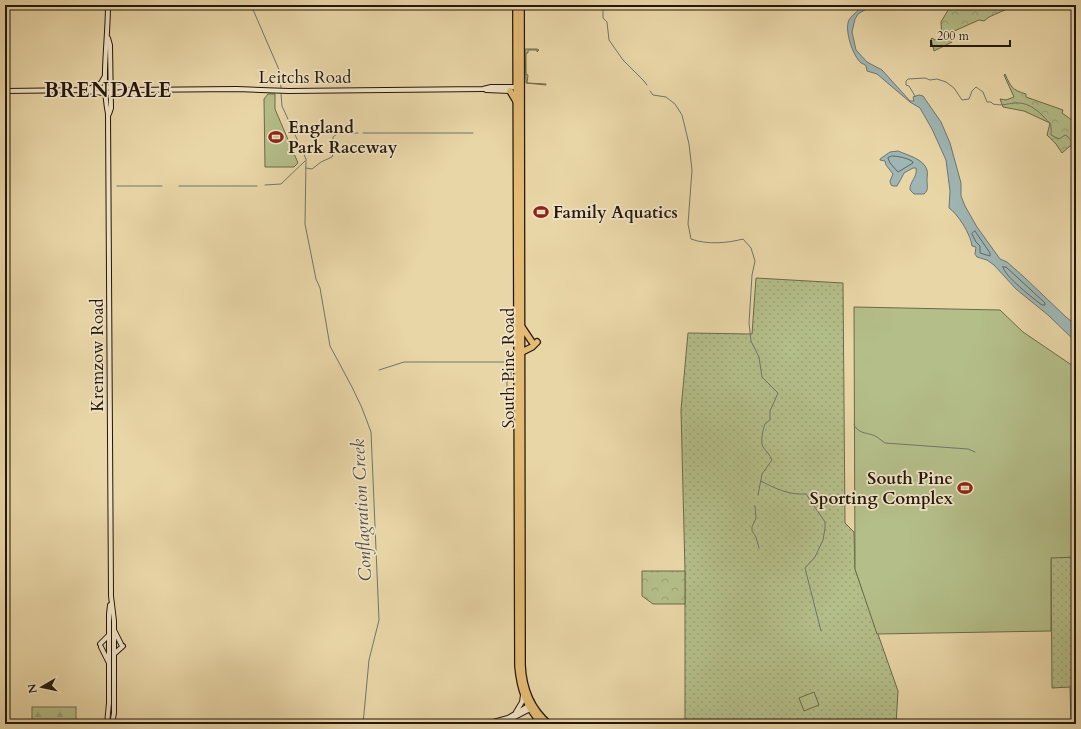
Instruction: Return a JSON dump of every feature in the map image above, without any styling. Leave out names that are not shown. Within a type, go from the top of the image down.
[{"type":"highway","name":"South Pine Road","points":[[516,5],[519,89],[517,103],[522,326],[522,665],[524,680],[531,706],[549,724]]},
{"type":"highway","name":"South Pine Road","points":[[519,166],[521,5]]},
{"type":"highway","points":[[510,91],[517,103]]},
{"type":"highway","name":"South Pine Road","points":[[520,217],[518,666],[519,682],[523,695],[542,724]]},
{"type":"highway","points":[[522,326],[534,342],[532,347],[522,352]]},
{"type":"street","name":"Kremzow Road","points":[[108,5],[108,38],[110,45],[108,114],[111,596],[114,630],[114,699],[112,724]]},
{"type":"street","name":"Kremzow Road","points":[[108,38],[105,45],[105,76],[108,90]]},
{"type":"street","points":[[91,88],[101,83],[105,76]]},
{"type":"street","name":"Leitchs Road","points":[[5,91],[86,90],[91,92],[122,87],[128,90],[237,89],[289,91],[483,89],[491,87],[519,89]]},
{"type":"street","name":"Leitchs Road","points":[[86,90],[91,88],[108,90]]},
{"type":"street","name":"Leitchs Road","points":[[483,89],[491,91],[510,91],[519,89]]},
{"type":"street","name":"Kremzow Road","points":[[107,724],[109,703],[109,614],[111,596]]},
{"type":"street","points":[[114,630],[122,645],[114,654]]},
{"type":"street","points":[[109,635],[100,645],[109,664]]},
{"type":"street","points":[[514,714],[522,702],[523,695]]},
{"type":"street","points":[[486,724],[498,721],[531,706]]},
{"type":"street","points":[[501,724],[531,706]]},
{"type":"green space","points":[[951,5],[1016,5],[989,17],[984,21],[979,20],[952,32],[952,42],[934,51],[931,39],[942,39],[941,22]]},
{"type":"green space","points":[[525,49],[539,50],[537,52],[537,50],[528,50],[528,53],[526,53],[526,74],[528,75],[527,83],[546,85],[526,83]]},
{"type":"green space","points":[[1005,74],[1011,85],[1018,91],[1026,94],[1026,97],[1063,110],[1062,113],[1076,123],[1076,149],[1070,146],[1062,153],[1047,135],[1050,123],[1024,111],[1003,107],[1000,99],[1006,100],[1014,97],[1004,75]]},
{"type":"green space","name":"England Park Raceway","points":[[268,94],[275,94],[275,109],[298,163],[294,167],[265,167],[264,99]]},
{"type":"green space","points":[[756,278],[843,283],[845,523],[854,532],[855,569],[898,691],[896,724],[685,724],[685,571],[681,410],[688,333],[752,334]]},
{"type":"green space","name":"South Pine Sporting Complex","points":[[854,307],[1000,310],[1023,332],[1076,368],[1076,557],[1051,558],[1051,631],[877,634],[855,569]]},
{"type":"green space","points":[[1051,557],[1076,557],[1076,724],[1071,724],[1070,687],[1052,688]]},
{"type":"green space","points":[[642,571],[685,571],[685,604],[653,604],[642,596]]},
{"type":"green space","points":[[814,692],[819,705],[804,711],[799,698]]},
{"type":"green space","points":[[32,707],[76,707],[76,724],[32,724]]},
{"type":"water","points":[[865,5],[873,5],[858,14],[855,19],[852,32],[856,50],[867,62],[882,70],[910,101],[914,101],[913,97],[919,95],[923,96],[941,122],[950,143],[961,183],[961,196],[977,227],[1000,259],[1007,262],[1076,325],[1076,342],[1048,315],[1016,289],[994,265],[987,260],[977,257],[975,254],[976,247],[972,246],[964,225],[949,208],[950,191],[946,160],[932,129],[920,108],[910,102],[877,74],[867,71],[866,66],[858,60],[852,49],[848,36],[849,20]]},
{"type":"water","points":[[898,151],[919,160],[925,166],[927,170],[927,191],[924,194],[914,194],[910,190],[916,174],[916,168],[904,173],[897,186],[891,185],[890,181],[893,174],[886,165],[885,161],[880,159],[890,152]]},
{"type":"waterway","name":"Conflagration Creek","points":[[251,5],[280,72],[281,88]]},
{"type":"waterway","points":[[603,5],[603,18],[607,22],[609,40],[623,60],[647,85]]},
{"type":"waterway","points":[[915,96],[909,86],[906,85],[906,81],[908,79],[925,78],[930,80],[937,79],[946,82],[954,88],[962,100],[969,99],[972,91],[976,87],[983,92],[987,102],[999,105],[1019,103],[1034,108],[1050,124],[1051,135],[1059,139],[1065,135],[1076,146]]},
{"type":"waterway","points":[[650,91],[653,95],[666,97],[675,104],[682,115],[689,144],[692,170],[688,224],[691,239],[717,243],[743,239],[751,248],[755,261],[752,275],[749,323],[751,341],[759,357],[762,377],[778,393],[770,411],[770,420],[765,424],[763,432],[762,445],[772,460],[762,474],[758,495]]},
{"type":"waterway","name":"Conflagration Creek","points":[[281,94],[282,106],[306,159],[305,224],[316,279],[320,288],[330,346],[352,387],[371,432],[379,620],[369,660],[363,724]]},
{"type":"waterway","points":[[306,168],[312,169],[321,162],[332,157],[333,137],[337,134],[358,133]]},
{"type":"waterway","points":[[363,133],[473,133]]},
{"type":"waterway","points":[[265,185],[281,184],[305,161]]},
{"type":"waterway","points":[[117,186],[162,186]]},
{"type":"waterway","points":[[179,186],[257,186]]},
{"type":"waterway","points":[[379,370],[404,362],[509,362],[511,364],[511,376],[507,382],[507,415]]},
{"type":"waterway","points":[[854,425],[864,433],[874,435],[885,443],[968,449],[975,452]]},
{"type":"waterway","points":[[761,481],[783,491],[794,494],[806,494],[825,522],[823,540],[815,557],[805,568],[821,631]]},
{"type":"waterway","points":[[755,506],[756,518],[752,531],[756,537],[759,548]]},
{"type":"place","name":"England Park Raceway","points":[[276,137]]},
{"type":"place","name":"Family Aquatics","points":[[541,212]]},
{"type":"place","name":"South Pine Sporting Complex","points":[[965,488]]},
{"type":"district","name":"BRENDALE","points":[[108,90]]}]
